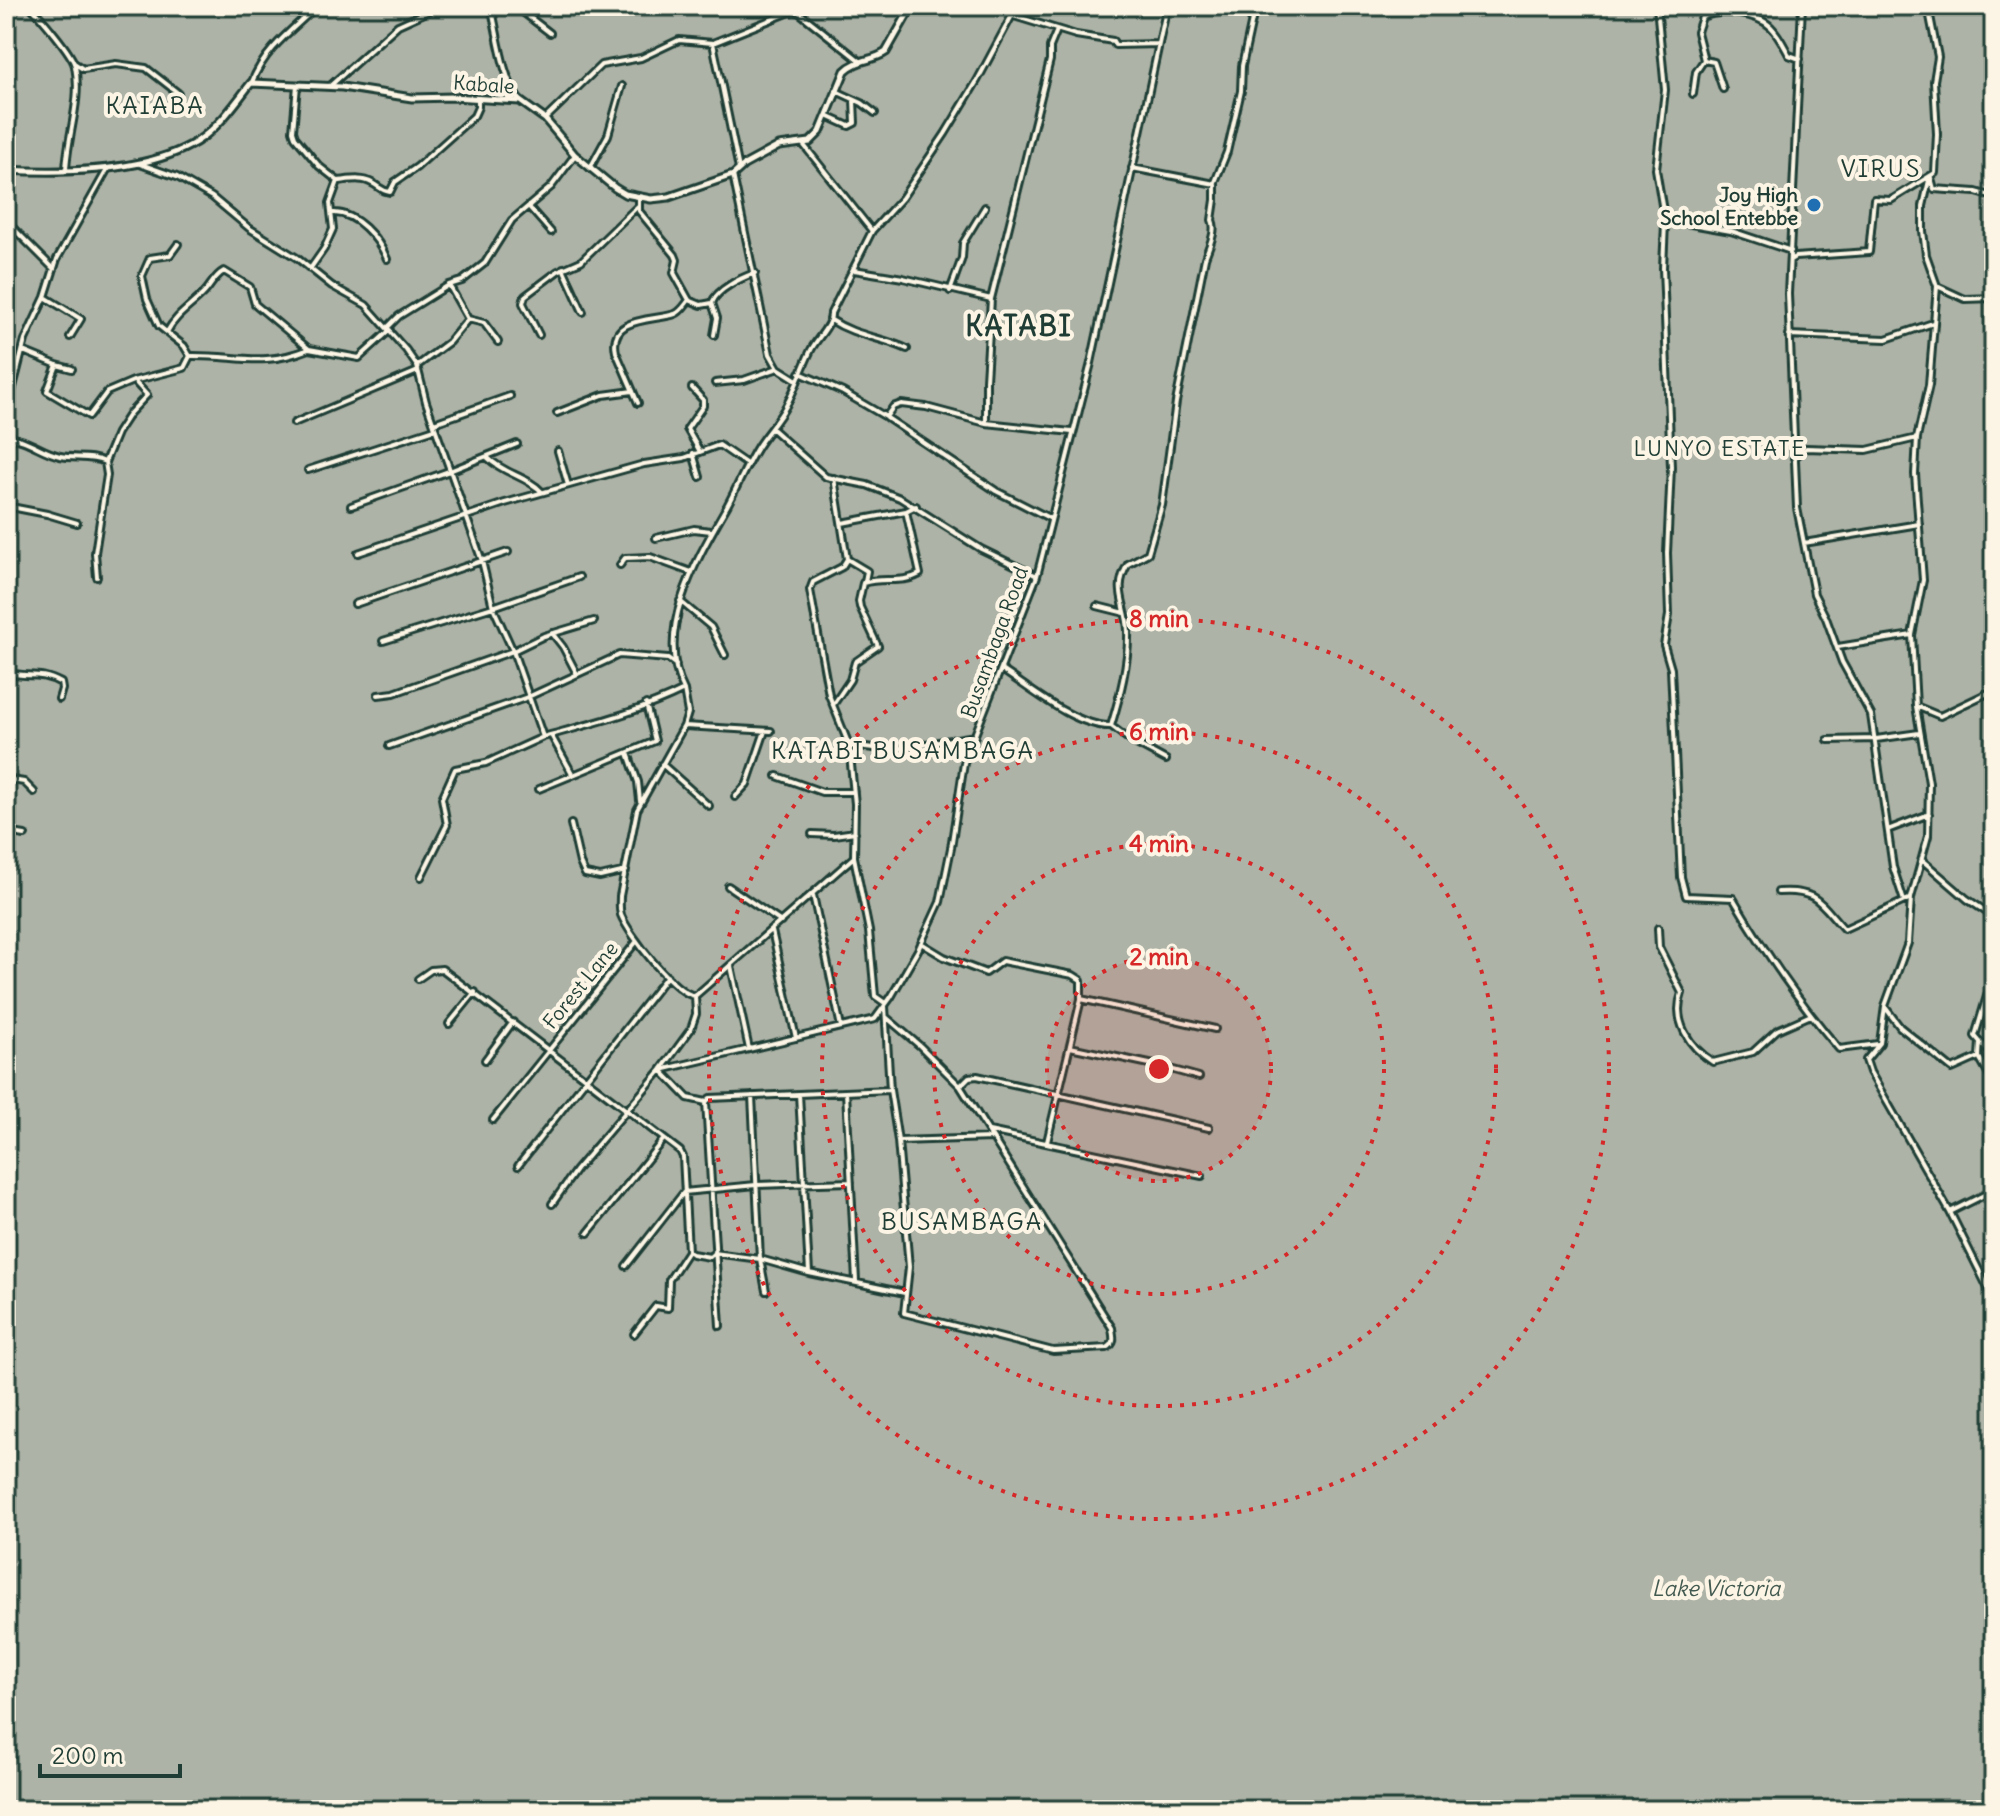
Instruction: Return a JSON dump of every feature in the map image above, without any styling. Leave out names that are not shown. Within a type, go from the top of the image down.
[{"type":"street","points":[[30,6],[74,63],[88,69],[116,64],[146,68],[178,93]]},
{"type":"street","points":[[6,170],[108,168],[169,154],[197,141],[214,128],[251,83],[272,47],[317,6]]},
{"type":"street","points":[[330,86],[398,25],[440,6]]},
{"type":"street","points":[[498,6],[493,15],[496,29],[511,84],[520,101]]},
{"type":"street","points":[[515,6],[550,33]]},
{"type":"street","points":[[545,119],[601,65],[641,58],[679,40],[713,43],[805,6]]},
{"type":"street","points":[[712,303],[701,305],[689,300],[680,289],[674,273],[675,255],[646,220],[638,206],[639,197],[669,197],[733,175],[771,150],[786,144],[803,144],[816,137],[845,71],[860,61],[879,57],[891,47],[912,6]]},
{"type":"street","points":[[640,801],[684,726],[688,713],[684,690],[678,679],[675,634],[680,601],[691,572],[759,445],[793,395],[800,373],[818,337],[831,320],[831,313],[872,231],[902,198],[945,134],[1017,6]]},
{"type":"street","name":"Busambaga Road","points":[[885,1003],[921,943],[944,887],[964,763],[1037,576],[1091,363],[1167,6]]},
{"type":"street","points":[[1111,726],[1127,651],[1125,613],[1119,593],[1124,570],[1132,561],[1148,553],[1162,505],[1191,326],[1205,258],[1212,240],[1215,184],[1227,152],[1241,91],[1242,66],[1255,6]]},
{"type":"street","points":[[1657,6],[1665,90],[1656,169],[1665,223],[1663,268],[1671,502],[1667,553],[1669,621],[1664,645],[1671,669],[1681,877],[1686,896],[1733,898],[1764,951],[1839,1049],[1880,1043]]},
{"type":"street","points":[[1802,6],[1792,190],[1789,335],[1797,508],[1814,594],[1848,675],[1871,715],[1893,867],[1904,901]]},
{"type":"street","points":[[1790,260],[1795,257],[1869,252],[1874,199],[1891,200],[1935,173],[1937,134],[1934,81],[1938,57],[1928,6]]},
{"type":"street","points":[[796,10],[860,61]]},
{"type":"street","points":[[1693,94],[1696,72],[1704,60],[1697,32],[1702,17],[1712,13],[1756,18],[1771,26],[1789,55],[1800,59]]},
{"type":"street","points":[[1014,16],[1057,30],[1113,41],[1115,45],[1159,44]]},
{"type":"street","points":[[986,423],[991,299],[1050,60],[1050,47],[1057,30]]},
{"type":"street","points":[[713,43],[739,171]]},
{"type":"street","points":[[1704,60],[1714,62],[1723,89]]},
{"type":"street","points":[[66,171],[75,105],[74,63]]},
{"type":"street","name":"Kabale","points":[[251,83],[330,86],[412,98],[520,101],[545,119],[590,168],[615,188],[639,197]]},
{"type":"street","points":[[297,85],[293,126],[295,137],[319,166],[338,181],[365,180],[382,191],[390,192],[395,182],[417,167],[474,116],[478,98]]},
{"type":"street","points":[[590,168],[608,135],[622,86]]},
{"type":"street","points":[[836,91],[875,113]]},
{"type":"street","points":[[827,116],[851,125],[856,118],[854,100]]},
{"type":"street","points":[[803,144],[872,231]]},
{"type":"street","points":[[167,332],[172,322],[224,271],[250,287],[255,304],[309,349],[359,358],[399,316],[449,285],[462,281],[485,263],[512,220],[558,180],[575,155]]},
{"type":"street","points":[[139,162],[209,194],[249,228],[332,286],[366,305],[389,328],[418,368],[482,561],[493,607],[513,651],[543,737]]},
{"type":"street","points":[[6,415],[23,351],[54,269],[84,207],[108,168]]},
{"type":"street","points":[[1132,168],[1215,184]]},
{"type":"street","points":[[733,175],[770,354],[778,368],[797,380]]},
{"type":"street","points":[[1930,176],[1934,189],[1976,192],[1994,197]]},
{"type":"street","points":[[1930,176],[1923,206],[1923,231],[1926,255],[1937,286],[1929,385],[1917,438],[1915,474],[1923,580],[1912,635],[1919,733],[1929,783],[1929,814],[1923,861],[1911,898],[1908,943],[1885,1006],[1880,1043],[1866,1060],[1950,1212],[1994,1300]]},
{"type":"street","points":[[310,269],[333,229],[330,203],[338,181]]},
{"type":"street","points":[[539,335],[523,300],[563,268],[581,261],[638,206]]},
{"type":"street","points":[[529,207],[551,232]]},
{"type":"street","points":[[950,291],[962,258],[963,243],[985,207]]},
{"type":"street","points":[[332,213],[344,215],[375,237],[387,259]]},
{"type":"street","points":[[1665,223],[1674,221],[1731,231],[1791,251]]},
{"type":"street","points":[[7,223],[54,269]]},
{"type":"street","points":[[178,244],[170,255],[150,258],[142,276],[147,299],[159,326],[184,346],[190,356]]},
{"type":"street","points":[[563,268],[583,312]]},
{"type":"street","points":[[854,270],[991,299]]},
{"type":"street","points":[[714,335],[717,318],[712,303],[715,297],[755,273]]},
{"type":"street","points":[[449,285],[468,319]]},
{"type":"street","points":[[1937,286],[1965,299],[1994,298]]},
{"type":"street","points":[[45,297],[81,319],[70,337]]},
{"type":"street","points":[[638,403],[616,352],[617,334],[629,324],[646,317],[676,314],[689,300]]},
{"type":"street","points":[[468,319],[484,323],[498,342]]},
{"type":"street","points":[[294,423],[418,368],[449,342],[468,319]]},
{"type":"street","points":[[831,320],[847,331],[886,340],[907,349]]},
{"type":"street","points":[[1789,335],[1886,339],[1933,323]]},
{"type":"street","points":[[190,356],[263,362],[309,349]]},
{"type":"street","points":[[23,351],[72,369]]},
{"type":"street","points":[[57,365],[47,391],[85,416],[93,411],[107,392],[133,381],[184,368],[190,356]]},
{"type":"street","points":[[715,383],[744,380],[778,368]]},
{"type":"street","points":[[800,373],[850,396],[996,491],[1051,519]]},
{"type":"street","points":[[97,577],[95,553],[107,475],[105,462],[117,433],[147,395],[133,381]]},
{"type":"street","points":[[692,388],[703,400],[703,406],[687,429],[696,452],[700,477]]},
{"type":"street","points":[[557,413],[603,395],[633,391]]},
{"type":"street","points":[[308,470],[510,396]]},
{"type":"street","points":[[886,417],[893,407],[901,404],[926,407],[986,423],[1072,432]]},
{"type":"street","points":[[772,429],[826,477],[867,485],[916,506],[981,549],[1037,576]]},
{"type":"street","points":[[6,437],[30,442],[64,457],[105,462]]},
{"type":"street","points":[[1794,458],[1806,448],[1867,450],[1917,438]]},
{"type":"street","points":[[351,506],[517,444]]},
{"type":"street","points":[[358,553],[542,492],[644,464],[684,458],[719,445],[749,465]]},
{"type":"street","points":[[558,451],[568,485]]},
{"type":"street","points":[[486,457],[513,474],[532,481],[542,492]]},
{"type":"street","points":[[834,478],[847,559],[842,567],[813,582],[810,590],[833,705],[849,745],[854,792],[854,857],[869,931],[875,996],[885,1003]]},
{"type":"street","points":[[6,506],[77,523]]},
{"type":"street","points":[[842,523],[906,511],[916,506]]},
{"type":"street","points":[[863,583],[876,579],[894,583],[920,575],[906,511]]},
{"type":"street","points":[[1804,543],[1919,524]]},
{"type":"street","points":[[656,538],[694,529],[711,531]]},
{"type":"street","points":[[355,604],[508,552]]},
{"type":"street","points":[[620,565],[625,558],[650,557],[691,572]]},
{"type":"street","points":[[833,705],[850,680],[855,662],[878,646],[859,601],[867,571],[847,559]]},
{"type":"street","points":[[383,641],[579,577]]},
{"type":"street","points":[[680,601],[711,627],[725,655]]},
{"type":"street","points":[[1097,606],[1125,613]]},
{"type":"street","points":[[378,695],[394,693],[513,651],[552,633],[594,621]]},
{"type":"street","points":[[552,633],[577,674]]},
{"type":"street","points":[[1838,647],[1912,635]]},
{"type":"street","points":[[389,746],[528,697],[619,655],[668,659],[676,665]]},
{"type":"street","points":[[1002,669],[1062,712],[1111,726],[1166,760]]},
{"type":"street","points":[[6,672],[44,674],[54,679],[61,683],[59,699]]},
{"type":"street","points":[[421,877],[447,825],[442,798],[455,769],[486,763],[543,737],[602,721],[684,690]]},
{"type":"street","points":[[1916,706],[1940,716],[1994,690]]},
{"type":"street","points":[[539,789],[655,741],[646,704]]},
{"type":"street","points":[[684,726],[768,731],[747,784],[735,797]]},
{"type":"street","points":[[1828,740],[1876,739],[1919,733]]},
{"type":"street","points":[[551,735],[573,775]]},
{"type":"street","points":[[849,745],[890,750],[975,736]]},
{"type":"street","points":[[628,753],[638,782],[640,801],[619,910],[637,941],[667,976],[685,993],[695,996]]},
{"type":"street","points":[[662,764],[709,806]]},
{"type":"street","points":[[777,776],[822,792],[854,792]]},
{"type":"street","points":[[6,779],[24,782],[34,792]]},
{"type":"street","points":[[1890,830],[1929,814]]},
{"type":"street","points":[[571,824],[585,874],[600,877],[626,871]]},
{"type":"street","points":[[6,832],[25,835]]},
{"type":"street","points":[[812,834],[855,832]]},
{"type":"street","points":[[552,1204],[661,1070],[694,1021],[695,996],[854,857]]},
{"type":"street","points":[[1923,861],[1967,899],[1994,917]]},
{"type":"street","points":[[728,886],[781,922]]},
{"type":"street","points":[[1778,892],[1801,890],[1813,896],[1844,929],[1911,898]]},
{"type":"street","points":[[813,895],[841,1027]]},
{"type":"street","points":[[1658,928],[1659,947],[1682,993],[1678,1005],[1682,1029],[1697,1052],[1713,1062],[1753,1052],[1777,1030],[1811,1015]]},
{"type":"street","points":[[772,930],[796,1038]]},
{"type":"street","name":"Forest Lane","points":[[493,1120],[637,941]]},
{"type":"street","points":[[921,943],[939,955],[986,973],[1002,961],[1073,975],[1082,983],[1081,999],[1047,1142]]},
{"type":"street","points":[[731,966],[749,1049]]},
{"type":"street","points":[[418,979],[431,970],[442,969],[681,1154],[688,1251],[669,1280],[668,1308],[654,1308],[634,1334]]},
{"type":"street","points":[[1994,973],[1975,1036],[1994,1056]]},
{"type":"street","points":[[518,1166],[667,976]]},
{"type":"street","points":[[449,1024],[475,992]]},
{"type":"street","points":[[1081,999],[1215,1029]]},
{"type":"street","points":[[885,1003],[890,1090],[898,1141],[909,1267],[903,1310],[906,1314],[1053,1351],[1107,1348],[1112,1345],[1112,1328],[960,1086],[886,1017]]},
{"type":"street","points":[[661,1070],[875,1019],[885,1003]]},
{"type":"street","points":[[1885,1006],[1900,1027],[1952,1069],[1979,1057]]},
{"type":"street","points":[[485,1060],[513,1022]]},
{"type":"street","points":[[1980,1042],[1979,1057],[1994,1083]]},
{"type":"street","points":[[1070,1047],[1199,1077]]},
{"type":"street","points":[[661,1070],[688,1098],[706,1102]]},
{"type":"street","points":[[960,1086],[973,1076],[1209,1128]]},
{"type":"street","points":[[720,1326],[706,1102],[710,1098],[890,1090]]},
{"type":"street","points":[[846,1092],[856,1282]]},
{"type":"street","points":[[799,1094],[809,1273]]},
{"type":"street","points":[[752,1096],[760,1259],[766,1291]]},
{"type":"street","points":[[987,1130],[1202,1176]]},
{"type":"street","points":[[898,1141],[992,1138]]},
{"type":"street","points":[[588,1233],[663,1140]]},
{"type":"street","points":[[626,1266],[684,1192],[756,1185],[851,1182]]},
{"type":"street","points":[[1950,1212],[1994,1190]]},
{"type":"street","points":[[688,1251],[710,1257],[714,1253],[760,1259],[809,1273],[905,1293]]},
{"type":"water","name":"Lake Victoria","points":[[6,6],[1994,6],[1994,1810],[6,1810]]},
{"type":"place","name":"Joy High School Entebbe","points":[[1814,205]]},
{"type":"district","name":"KAIABA","points":[[155,105]]},
{"type":"district","name":"VIRUS","points":[[1881,168]]},
{"type":"district","name":"KATABI","points":[[1019,326]]},
{"type":"district","name":"LUNYO ESTATE","points":[[1720,448]]},
{"type":"district","name":"KATABI BUSAMBAGA","points":[[903,750]]},
{"type":"district","name":"BUSAMBAGA","points":[[962,1221]]}]
